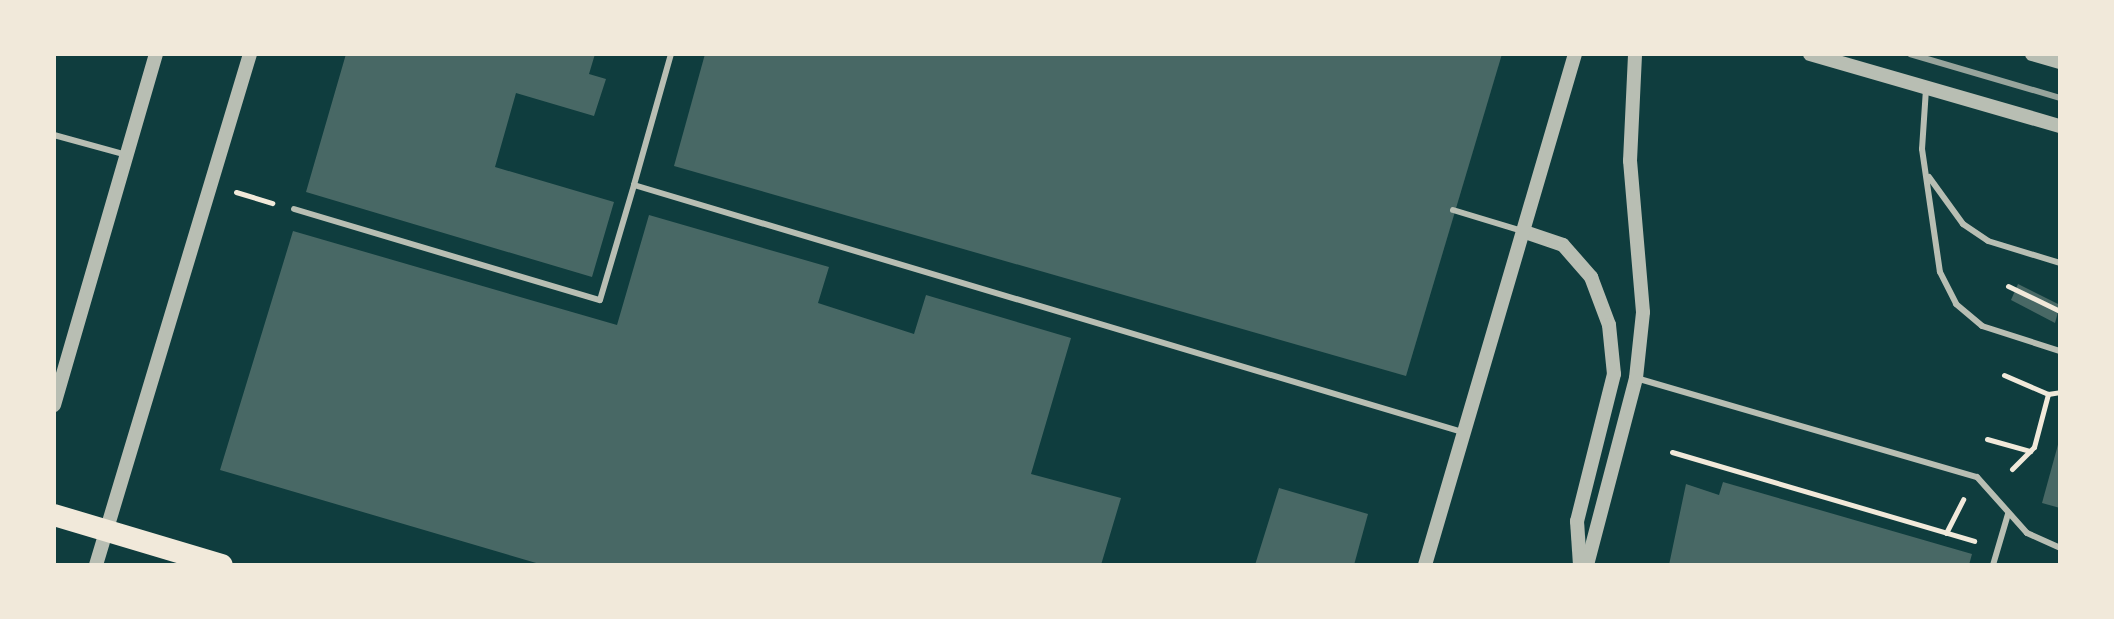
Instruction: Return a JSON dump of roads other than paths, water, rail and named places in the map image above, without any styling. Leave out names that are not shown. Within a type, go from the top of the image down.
[{"type":"highway","points":[[54,515],[222,565]]},
{"type":"street","points":[[54,405],[156,54]]},
{"type":"street","points":[[96,565],[250,54]]},
{"type":"street","points":[[1425,565],[1575,54]]},
{"type":"street","points":[[1587,565],[1636,378],[1643,312],[1630,161],[1635,54]]},
{"type":"street","points":[[1810,54],[2060,126]]},
{"type":"street","points":[[2032,54],[2060,62]]},
{"type":"street","points":[[1525,232],[1563,245],[1591,277],[1609,325],[1614,374],[1577,521],[1580,565]]},
{"type":"lane","points":[[294,209],[600,300],[671,54]]},
{"type":"lane","points":[[1926,87],[1927,174],[1940,272],[1956,304],[1982,326],[2060,351]]},
{"type":"lane","points":[[54,135],[127,155]]},
{"type":"lane","points":[[1927,174],[1963,224],[1988,241],[2060,263]]},
{"type":"lane","points":[[634,185],[1463,432]]},
{"type":"lane","points":[[1453,210],[1525,232]]},
{"type":"lane","points":[[1636,378],[1977,477],[2027,533],[2060,548]]},
{"type":"lane","points":[[1993,565],[2008,514]]},
{"type":"railway","points":[[1910,54],[2060,98]]}]
